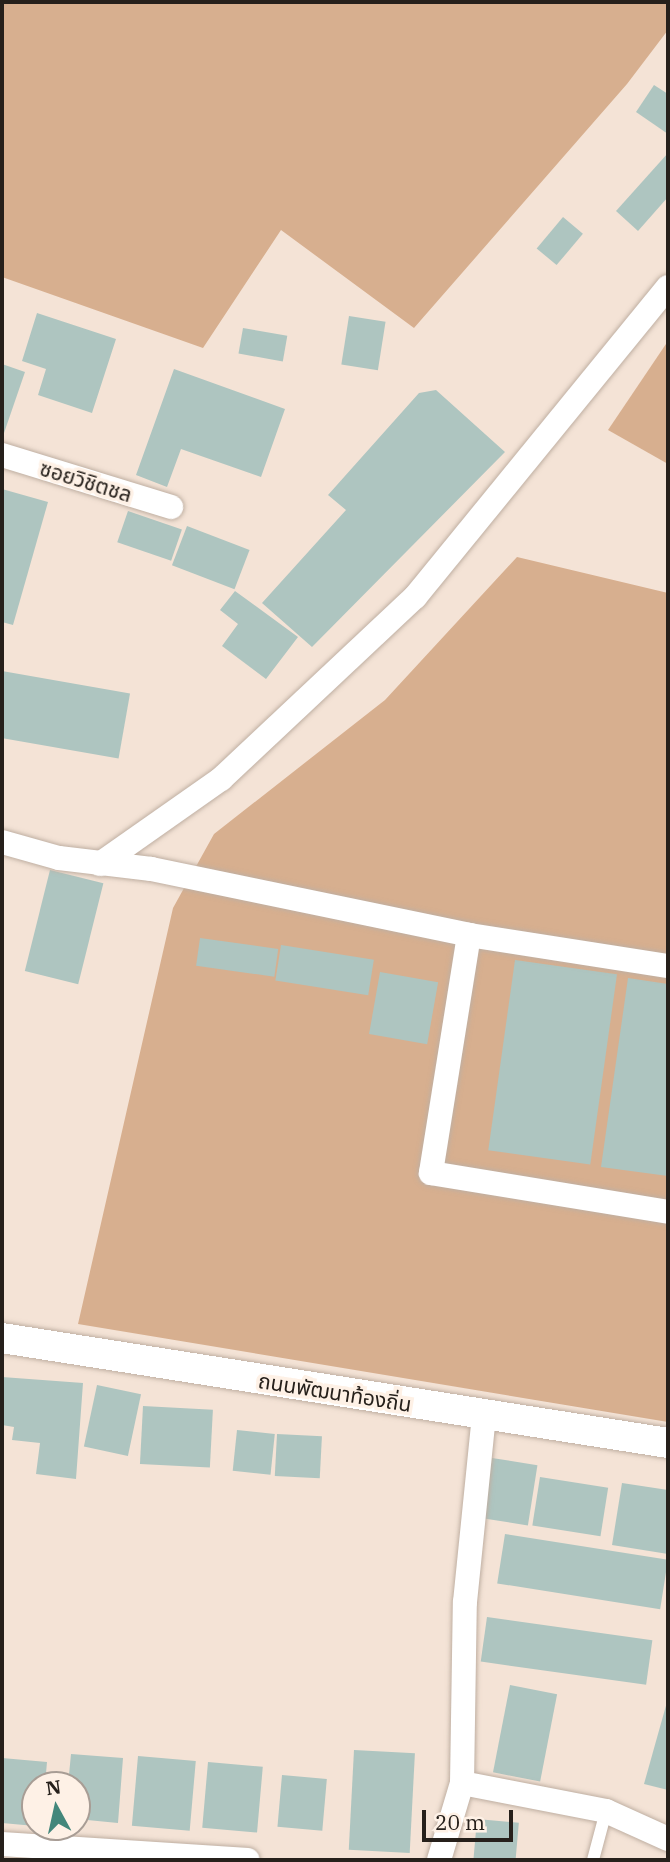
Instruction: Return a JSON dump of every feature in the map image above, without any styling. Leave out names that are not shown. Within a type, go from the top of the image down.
[{"type":"street","points":[[100,864],[221,779],[415,597],[668,287]]},
{"type":"street","name":"ซอยวิชิตชล","points":[[2,455],[171,507]]},
{"type":"street","points":[[2,842],[100,864],[151,869],[469,935],[668,966]]},
{"type":"street","points":[[469,935],[431,1173],[668,1212]]},
{"type":"street","name":"ถนนพัฒนาท้องถิ่น","points":[[2,1338],[668,1443]]},
{"type":"street","points":[[439,1860],[462,1783],[465,1602],[484,1416]]},
{"type":"street","points":[[462,1783],[606,1811],[668,1839]]},
{"type":"street","points":[[2,1844],[247,1860]]},
{"type":"lane","points":[[593,1860],[606,1811]]},
{"type":"shaded area","points":[[2,2],[668,2],[668,30],[627,84],[414,328],[281,230],[203,348],[2,277]]},
{"type":"shaded area","points":[[668,341],[668,464],[608,430]]},
{"type":"shaded area","points":[[517,557],[668,593],[668,1422],[78,1324],[173,908],[214,834],[385,700]]},
{"type":"building","points":[[654,85],[668,94],[668,134],[636,112]]},
{"type":"building","points":[[668,153],[668,197],[638,231],[616,211]]},
{"type":"building","points":[[563,217],[583,234],[557,265],[537,248]]},
{"type":"building","points":[[37,313],[116,339],[92,413],[38,395],[46,369],[22,361]]},
{"type":"building","points":[[349,316],[386,322],[378,370],[341,364]]},
{"type":"building","points":[[243,328],[287,336],[283,361],[238,354]]},
{"type":"building","points":[[2,364],[25,372],[4,433],[2,433]]},
{"type":"building","points":[[174,369],[285,409],[261,477],[181,449],[167,487],[136,475]]},
{"type":"building","points":[[436,390],[505,452],[312,647],[262,603],[346,510],[328,495],[419,393]]},
{"type":"building","points":[[2,489],[48,502],[13,625],[2,622]]},
{"type":"building","points":[[128,511],[182,530],[171,561],[117,542]]},
{"type":"building","points":[[187,526],[250,550],[234,589],[172,565]]},
{"type":"building","points":[[235,591],[298,637],[266,679],[222,646],[238,624],[220,610]]},
{"type":"building","points":[[2,671],[130,694],[119,759],[2,738]]},
{"type":"building","points":[[50,870],[103,883],[78,984],[25,971]]},
{"type":"building","points":[[200,938],[278,949],[274,977],[196,966]]},
{"type":"building","points":[[281,945],[374,960],[368,995],[275,981]]},
{"type":"building","points":[[515,960],[617,974],[590,1164],[488,1150]]},
{"type":"building","points":[[380,972],[438,982],[427,1044],[369,1034]]},
{"type":"building","points":[[628,978],[668,984],[668,1176],[601,1167]]},
{"type":"building","points":[[2,1377],[83,1383],[76,1479],[36,1474],[40,1443],[12,1440],[14,1427],[2,1425]]},
{"type":"building","points":[[97,1385],[141,1394],[128,1456],[84,1447]]},
{"type":"building","points":[[143,1406],[213,1410],[210,1468],[140,1464]]},
{"type":"building","points":[[237,1430],[275,1434],[271,1475],[233,1471]]},
{"type":"building","points":[[277,1434],[322,1436],[320,1478],[275,1476]]},
{"type":"building","points":[[492,1458],[537,1465],[528,1525],[482,1518]]},
{"type":"building","points":[[540,1477],[608,1488],[600,1536],[532,1525]]},
{"type":"building","points":[[622,1483],[668,1490],[668,1554],[612,1545]]},
{"type":"building","points":[[505,1534],[668,1560],[660,1609],[497,1583]]},
{"type":"building","points":[[487,1617],[652,1640],[646,1685],[481,1662]]},
{"type":"building","points":[[510,1685],[557,1694],[540,1782],[493,1772]]},
{"type":"building","points":[[668,1702],[668,1790],[644,1784]]},
{"type":"building","points":[[354,1750],[415,1753],[410,1853],[349,1850]]},
{"type":"building","points":[[71,1754],[123,1758],[118,1823],[91,1820],[91,1771],[69,1771]]},
{"type":"building","points":[[138,1756],[196,1761],[190,1831],[132,1826]]},
{"type":"building","points":[[2,1758],[47,1762],[46,1771],[21,1771],[21,1825],[2,1823]]},
{"type":"building","points":[[208,1762],[263,1767],[257,1833],[202,1828]]},
{"type":"building","points":[[282,1775],[327,1779],[322,1831],[277,1827]]},
{"type":"building","points":[[477,1819],[519,1823],[516,1860],[473,1860]]}]
